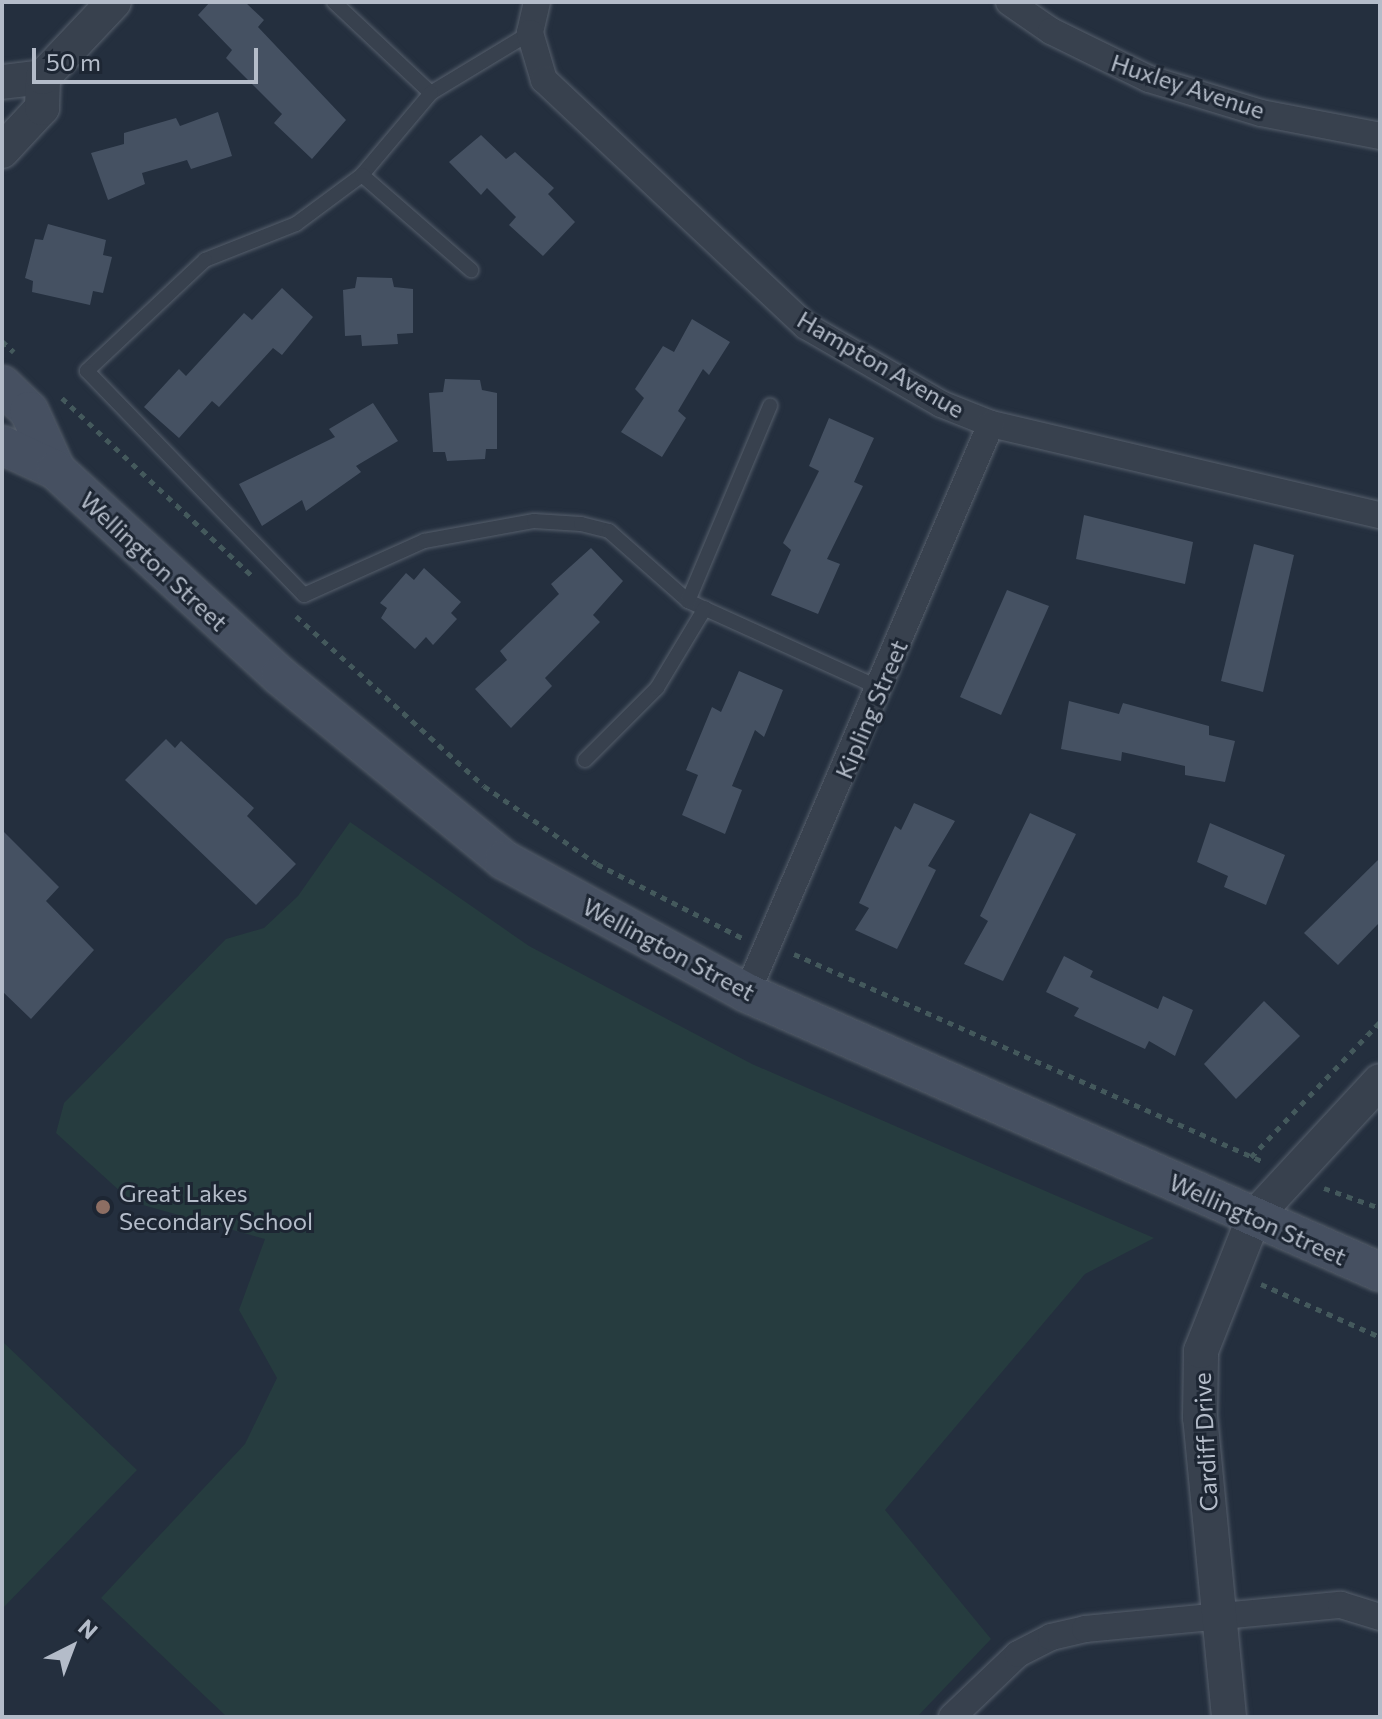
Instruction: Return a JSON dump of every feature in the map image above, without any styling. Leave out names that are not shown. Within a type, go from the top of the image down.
[{"type":"main road","name":"Wellington Street","points":[[14,374],[56,470]]},
{"type":"main road","name":"Wellington Street","points":[[2,445],[56,470],[280,676],[504,860],[747,993],[1380,1272]]},
{"type":"street","points":[[2,82],[43,77],[114,2]]},
{"type":"street","name":"Hampton Avenue","points":[[537,2],[530,33],[544,80],[806,326],[941,404],[991,424],[1380,515]]},
{"type":"street","name":"Huxley Avenue","points":[[1009,2],[1075,44],[1149,79],[1261,113],[1380,136]]},
{"type":"street","points":[[2,151],[42,108],[43,77]]},
{"type":"street","name":"Kipling Street","points":[[747,993],[991,424]]},
{"type":"street","name":"Cardiff Drive","points":[[1229,1717],[1200,1418],[1201,1351],[1254,1217],[1380,1081]]},
{"type":"street","points":[[952,1717],[1001,1668],[1051,1637],[1085,1629],[1341,1605],[1380,1617]]},
{"type":"lane","points":[[334,2],[431,93]]},
{"type":"lane","points":[[530,33],[431,93],[362,175],[296,224],[205,260],[87,371],[304,595],[424,541],[534,521],[609,531],[688,601],[880,688]]},
{"type":"lane","points":[[362,175],[471,270]]},
{"type":"lane","points":[[688,601],[770,406]]},
{"type":"lane","points":[[585,760],[657,688],[705,608]]},
{"type":"path","points":[[2,341],[14,374]]},
{"type":"path","points":[[59,395],[255,579]]},
{"type":"path","points":[[289,610],[484,786],[597,864],[766,947],[791,953],[1251,1157],[1380,1208]]},
{"type":"path","points":[[1251,1157],[1380,1022]]},
{"type":"path","points":[[1261,1284],[1380,1337]]},
{"type":"green space","points":[[350,822],[529,946],[752,1064],[1154,1238],[1085,1274],[885,1510],[991,1639],[917,1717],[227,1717],[101,1598],[245,1444],[277,1378],[239,1310],[265,1239],[132,1202],[56,1133],[64,1103],[226,939],[264,928],[298,896]]},
{"type":"green space","points":[[2,1341],[137,1470],[2,1609]]},
{"type":"building","points":[[210,2],[245,2],[264,20],[258,27],[346,120],[312,159],[274,123],[282,114],[226,58],[232,50],[198,15]]},
{"type":"building","points":[[218,112],[232,156],[191,169],[187,160],[142,173],[145,184],[108,200],[91,153],[124,144],[124,133],[176,118],[180,126]]},
{"type":"building","points":[[481,135],[506,159],[515,152],[554,188],[548,194],[575,222],[543,256],[509,225],[516,217],[487,188],[481,195],[449,162]]},
{"type":"building","points":[[48,224],[106,240],[103,255],[112,257],[103,293],[93,291],[90,305],[32,292],[33,281],[25,278],[35,239],[43,240]]},
{"type":"building","points":[[357,277],[392,278],[394,287],[413,289],[413,333],[397,334],[398,344],[362,346],[361,335],[345,336],[343,290],[355,288]]},
{"type":"building","points":[[282,288],[313,317],[282,355],[273,348],[219,407],[212,401],[179,438],[144,407],[179,369],[186,376],[244,313],[252,320]]},
{"type":"building","points":[[692,319],[730,342],[709,375],[703,369],[678,411],[686,418],[662,457],[621,432],[644,398],[635,389],[663,346],[674,352]]},
{"type":"building","points":[[445,379],[480,380],[482,390],[497,393],[497,449],[486,449],[485,459],[447,461],[445,452],[433,452],[429,393],[443,392]]},
{"type":"building","points":[[373,403],[398,441],[356,466],[361,472],[306,511],[302,500],[262,526],[239,484],[335,437],[329,429]]},
{"type":"building","points":[[829,418],[874,438],[854,482],[863,486],[827,559],[840,564],[818,614],[771,595],[791,550],[783,543],[819,471],[809,466]]},
{"type":"building","points":[[1084,515],[1193,542],[1185,584],[1076,559]]},
{"type":"building","points":[[1254,544],[1294,555],[1263,692],[1221,681]]},
{"type":"building","points":[[591,548],[623,581],[593,615],[600,622],[545,678],[552,686],[511,728],[475,689],[507,660],[500,651],[559,594],[551,584]]},
{"type":"building","points":[[424,568],[461,602],[451,613],[457,619],[433,645],[426,637],[415,649],[381,618],[387,608],[380,603],[406,573],[414,580]]},
{"type":"building","points":[[1007,590],[1049,606],[1001,715],[960,697]]},
{"type":"building","points":[[739,671],[783,690],[764,737],[755,730],[732,786],[742,790],[725,834],[682,815],[698,775],[686,770],[712,707],[721,712]]},
{"type":"building","points":[[1069,701],[1119,714],[1123,703],[1209,726],[1209,735],[1235,741],[1225,782],[1185,775],[1185,766],[1122,752],[1121,761],[1061,749]]},
{"type":"building","points":[[166,739],[175,748],[181,741],[254,808],[247,816],[296,864],[256,905],[125,780]]},
{"type":"building","points":[[914,803],[955,821],[928,866],[936,870],[897,949],[855,930],[869,908],[859,903],[895,826],[901,830]]},
{"type":"building","points":[[1030,813],[1076,834],[1003,981],[964,964],[988,921],[980,916]]},
{"type":"building","points":[[1210,823],[1285,855],[1266,905],[1224,887],[1228,876],[1197,862]]},
{"type":"building","points":[[2,830],[59,887],[46,901],[94,950],[31,1019],[2,991]]},
{"type":"building","points":[[1380,858],[1380,922],[1338,965],[1304,933]]},
{"type":"building","points":[[1064,956],[1093,971],[1090,977],[1158,1009],[1163,996],[1193,1010],[1175,1056],[1149,1041],[1145,1049],[1074,1016],[1079,1008],[1046,992]]},
{"type":"building","points":[[1264,1001],[1300,1036],[1236,1099],[1204,1064]]},
{"type":"place","name":"Great Lakes Secondary School","points":[[103,1207]]}]
